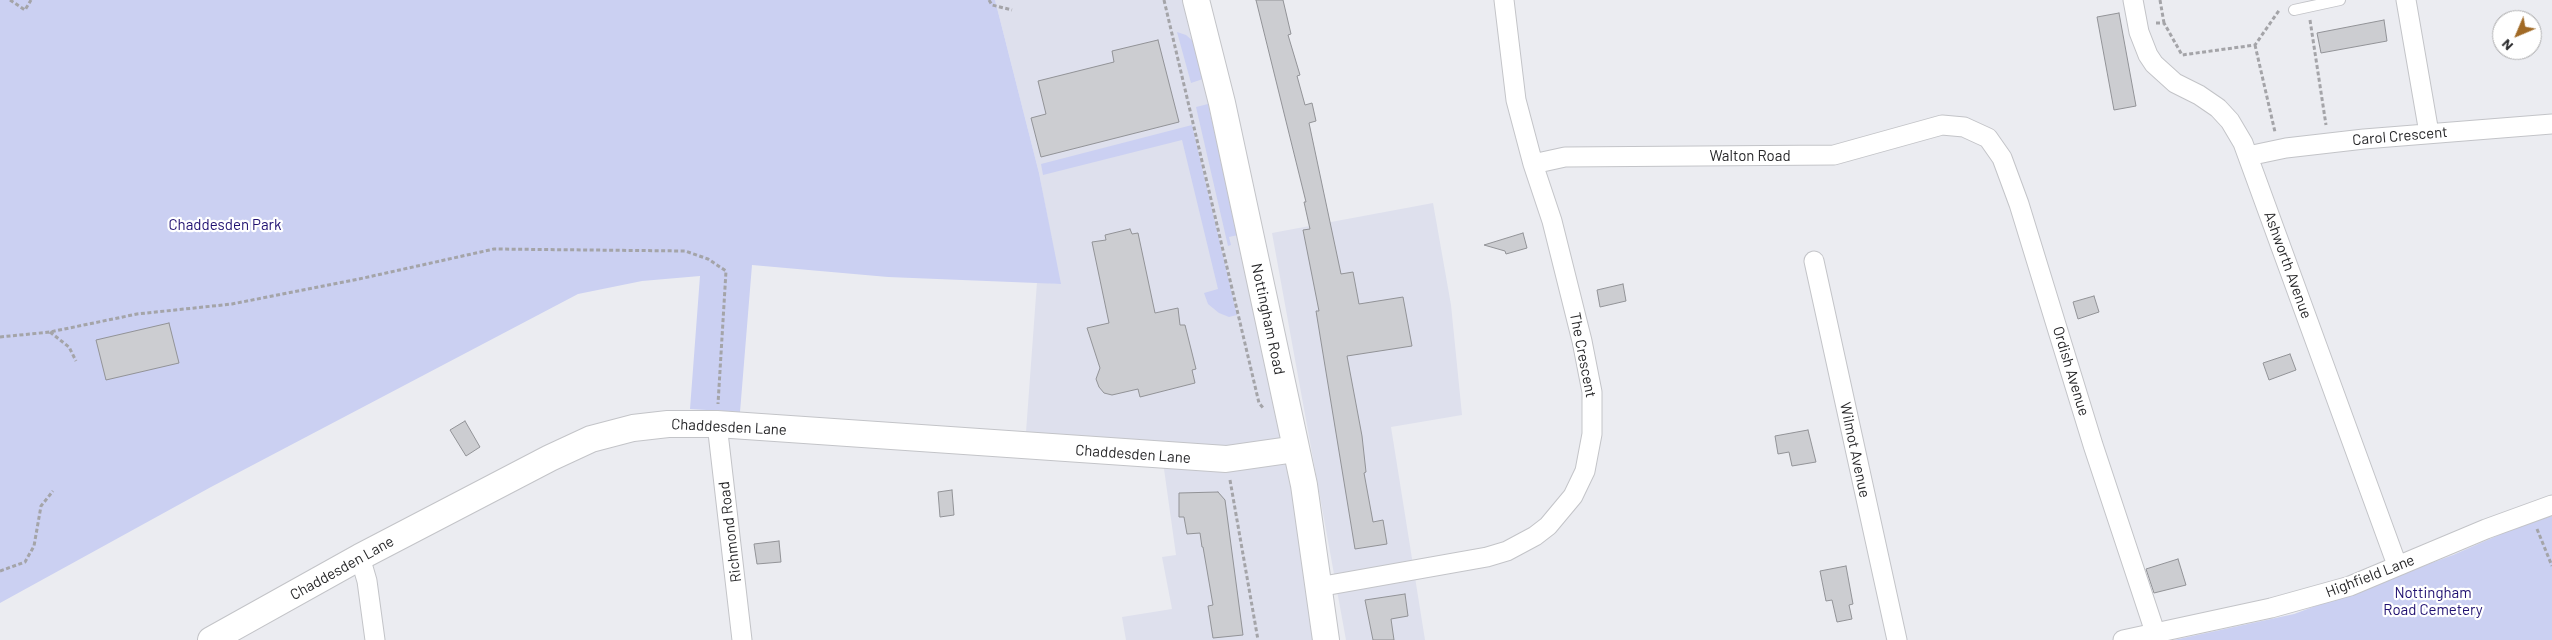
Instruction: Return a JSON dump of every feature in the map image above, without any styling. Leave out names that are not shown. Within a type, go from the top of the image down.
[{"type":"street","name":"Nottingham Road","points":[[1196,0],[1222,103],[1304,485],[1326,640]]},
{"type":"street","name":"The Crescent","points":[[1318,587],[1487,557],[1507,551],[1535,536],[1548,526],[1578,488],[1590,449],[1592,392],[1582,341],[1552,221],[1532,164],[1512,81],[1504,0]]},
{"type":"street","name":"Ashworth Avenue","points":[[2133,0],[2137,24],[2144,47],[2154,64],[2175,83],[2199,95],[2218,108],[2237,131],[2248,156],[2397,566]]},
{"type":"street","points":[[2406,0],[2429,133]]},
{"type":"street","name":"Walton Road","points":[[1532,164],[1565,157],[1834,155],[1942,125],[1964,127]]},
{"type":"street","name":"Carol Crescent","points":[[2248,156],[2279,149],[2329,143],[2429,133],[2552,125]]},
{"type":"street","name":"Ordish Avenue","points":[[1964,127],[1988,138],[2002,158],[2019,204],[2093,445],[2155,632]]},
{"type":"street","name":"Wilmot Avenue","points":[[1814,260],[1896,640]]},
{"type":"street","name":"Chaddesden Lane","points":[[211,640],[360,558],[591,439],[633,428],[668,424],[717,424],[1226,459],[1296,449]]},
{"type":"street","name":"Richmond Road","points":[[717,424],[742,640]]},
{"type":"street","name":"Highfield Lane","points":[[2124,640],[2310,598],[2350,586],[2552,505]]},
{"type":"street","points":[[360,558],[367,581],[375,640]]},
{"type":"lane","points":[[2294,10],[2340,0]]},
{"type":"path","points":[[10,0],[25,10],[31,0]]},
{"type":"path","points":[[989,0],[992,5],[1012,10]]},
{"type":"path","points":[[1164,0],[1259,403],[1265,410]]},
{"type":"path","points":[[2160,0],[2164,23],[2182,55],[2255,45],[2285,3]]},
{"type":"path","points":[[2308,6],[2329,143]]},
{"type":"path","points":[[2137,24],[2164,23]]},
{"type":"path","points":[[2255,45],[2279,149]]},
{"type":"path","points":[[0,337],[50,332],[137,314],[232,304],[359,279],[494,249],[684,251],[708,259],[726,271],[717,424]]},
{"type":"path","points":[[50,332],[69,347],[76,361]]},
{"type":"path","points":[[1226,459],[1258,640]]},
{"type":"path","points":[[0,571],[25,562],[34,546],[41,506],[53,491]]},
{"type":"path","points":[[2529,513],[2552,566]]},
{"type":"shaded area","points":[[995,0],[1185,0],[1279,412],[1317,640],[1126,640],[1122,617],[1172,609],[1162,557],[1176,555],[1164,469],[1151,445],[1026,432],[1037,282],[1060,284],[1039,173]]},
{"type":"shaded area","points":[[1433,203],[1451,305],[1462,415],[1391,427],[1425,640],[1346,640],[1272,233]]},
{"type":"green space","name":"Chaddesden Park","points":[[0,0],[995,0],[1039,173],[1061,284],[888,277],[752,265],[740,412],[690,409],[700,276],[642,281],[578,294],[211,487],[0,603]]},
{"type":"green space","points":[[1177,32],[1186,35],[1195,43],[1203,79],[1191,83]]},
{"type":"green space","points":[[1208,104],[1238,235],[1229,237],[1231,245],[1228,246],[1196,107]]},
{"type":"green space","points":[[1192,125],[1237,315],[1229,317],[1219,313],[1208,304],[1204,293],[1218,289],[1182,140],[1043,175],[1041,164]]},
{"type":"green space","name":"Nottingham Road Cemetery","points":[[2552,516],[2552,640],[2174,640],[2294,614],[2453,555],[2524,524]]},
{"type":"building","points":[[1256,0],[1283,0],[1291,34],[1288,35],[1300,75],[1297,76],[1305,105],[1312,103],[1316,121],[1309,123],[1341,274],[1353,272],[1359,304],[1403,297],[1412,346],[1347,356],[1362,436],[1366,472],[1364,473],[1373,522],[1383,520],[1387,544],[1355,549],[1316,311],[1319,311],[1303,230],[1310,229],[1304,202],[1306,202]]},
{"type":"building","points":[[2119,13],[2136,106],[2114,110],[2097,17]]},
{"type":"building","points":[[2384,20],[2387,41],[2321,53],[2317,33]]},
{"type":"building","points":[[1158,40],[1179,122],[1041,157],[1031,118],[1046,114],[1038,81],[1114,62],[1112,51]]},
{"type":"building","points":[[1130,229],[1132,234],[1138,233],[1155,313],[1178,308],[1180,325],[1185,325],[1196,369],[1192,370],[1195,383],[1140,397],[1138,389],[1112,395],[1104,393],[1099,387],[1096,379],[1100,368],[1087,328],[1109,323],[1092,242],[1106,240],[1105,235]]},
{"type":"building","points":[[1523,233],[1527,248],[1506,254],[1505,251],[1484,245]]},
{"type":"building","points":[[1623,284],[1626,301],[1600,307],[1597,290]]},
{"type":"building","points":[[2094,296],[2099,312],[2078,319],[2073,302]]},
{"type":"building","points":[[169,323],[179,363],[106,380],[96,340]]},
{"type":"building","points":[[2290,354],[2296,370],[2269,380],[2263,363]]},
{"type":"building","points":[[465,421],[480,447],[466,456],[450,430]]},
{"type":"building","points":[[1808,430],[1816,462],[1792,466],[1789,452],[1778,454],[1775,436]]},
{"type":"building","points":[[952,490],[954,515],[940,517],[938,492]]},
{"type":"building","points":[[1218,492],[1225,500],[1243,635],[1213,638],[1208,606],[1213,605],[1200,533],[1187,534],[1184,517],[1179,517],[1179,493]]},
{"type":"building","points":[[779,541],[781,562],[757,564],[754,544]]},
{"type":"building","points":[[2178,559],[2186,585],[2154,593],[2146,569]]},
{"type":"building","points":[[1846,566],[1853,604],[1849,605],[1852,619],[1837,622],[1832,600],[1826,601],[1820,571]]},
{"type":"building","points":[[1405,594],[1408,616],[1391,619],[1394,640],[1373,640],[1365,600]]}]
